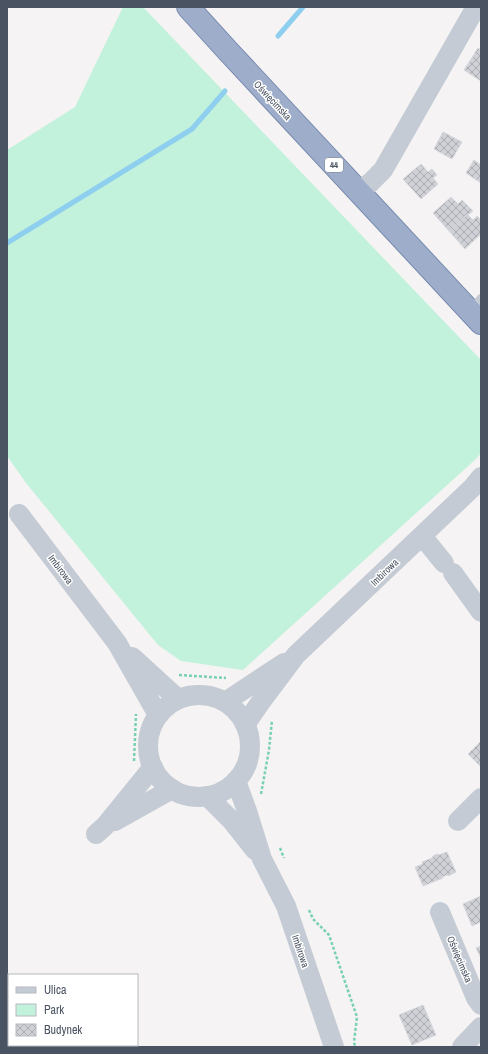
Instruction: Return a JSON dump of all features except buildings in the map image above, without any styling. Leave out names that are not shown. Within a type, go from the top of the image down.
[{"type":"highway","name":"Oświęcimska","points":[[188,7],[226,50],[360,192],[478,311]]},
{"type":"street","points":[[360,192],[383,170],[476,7]]},
{"type":"street","name":"Imbirowa","points":[[245,725],[296,656],[478,482]]},
{"type":"street","name":"Imbirowa","points":[[18,514],[117,644],[158,715]]},
{"type":"street","points":[[422,536],[481,612]]},
{"type":"street","name":"Imbirowa","points":[[117,644],[178,699]]},
{"type":"street","name":"Imbirowa","points":[[225,702],[296,656]]},
{"type":"street","points":[[143,766],[158,776],[166,784],[185,795],[207,796],[218,793],[236,781],[247,763],[250,752],[250,741],[244,721],[237,712],[225,702],[208,696],[197,695],[185,696],[165,707],[152,725],[148,740],[149,757],[100,830],[172,788]]},
{"type":"street","name":"Imbirowa","points":[[236,781],[262,859],[286,906],[334,1047]]},
{"type":"street","name":"Imbirowa","points":[[207,796],[232,821],[262,859]]},
{"type":"street","points":[[458,821],[481,798]]},
{"type":"street","name":"Oświęcimska","points":[[440,912],[476,998],[481,1005]]},
{"type":"street","points":[[462,1047],[481,1027]]},
{"type":"path","points":[[172,675],[231,679]]},
{"type":"path","points":[[136,711],[143,766]]},
{"type":"path","points":[[260,796],[269,750],[272,715]]},
{"type":"path","points":[[279,847],[286,862]]},
{"type":"path","points":[[306,905],[313,919],[328,935],[357,1017],[354,1042],[355,1047]]},
{"type":"green space","points":[[123,7],[143,7],[481,360],[481,453],[243,670],[181,661],[158,645],[26,483],[7,456],[7,150],[75,107]]},
{"type":"waterway","points":[[278,36],[303,7]]},
{"type":"waterway","points":[[7,243],[192,129],[225,91]]}]
